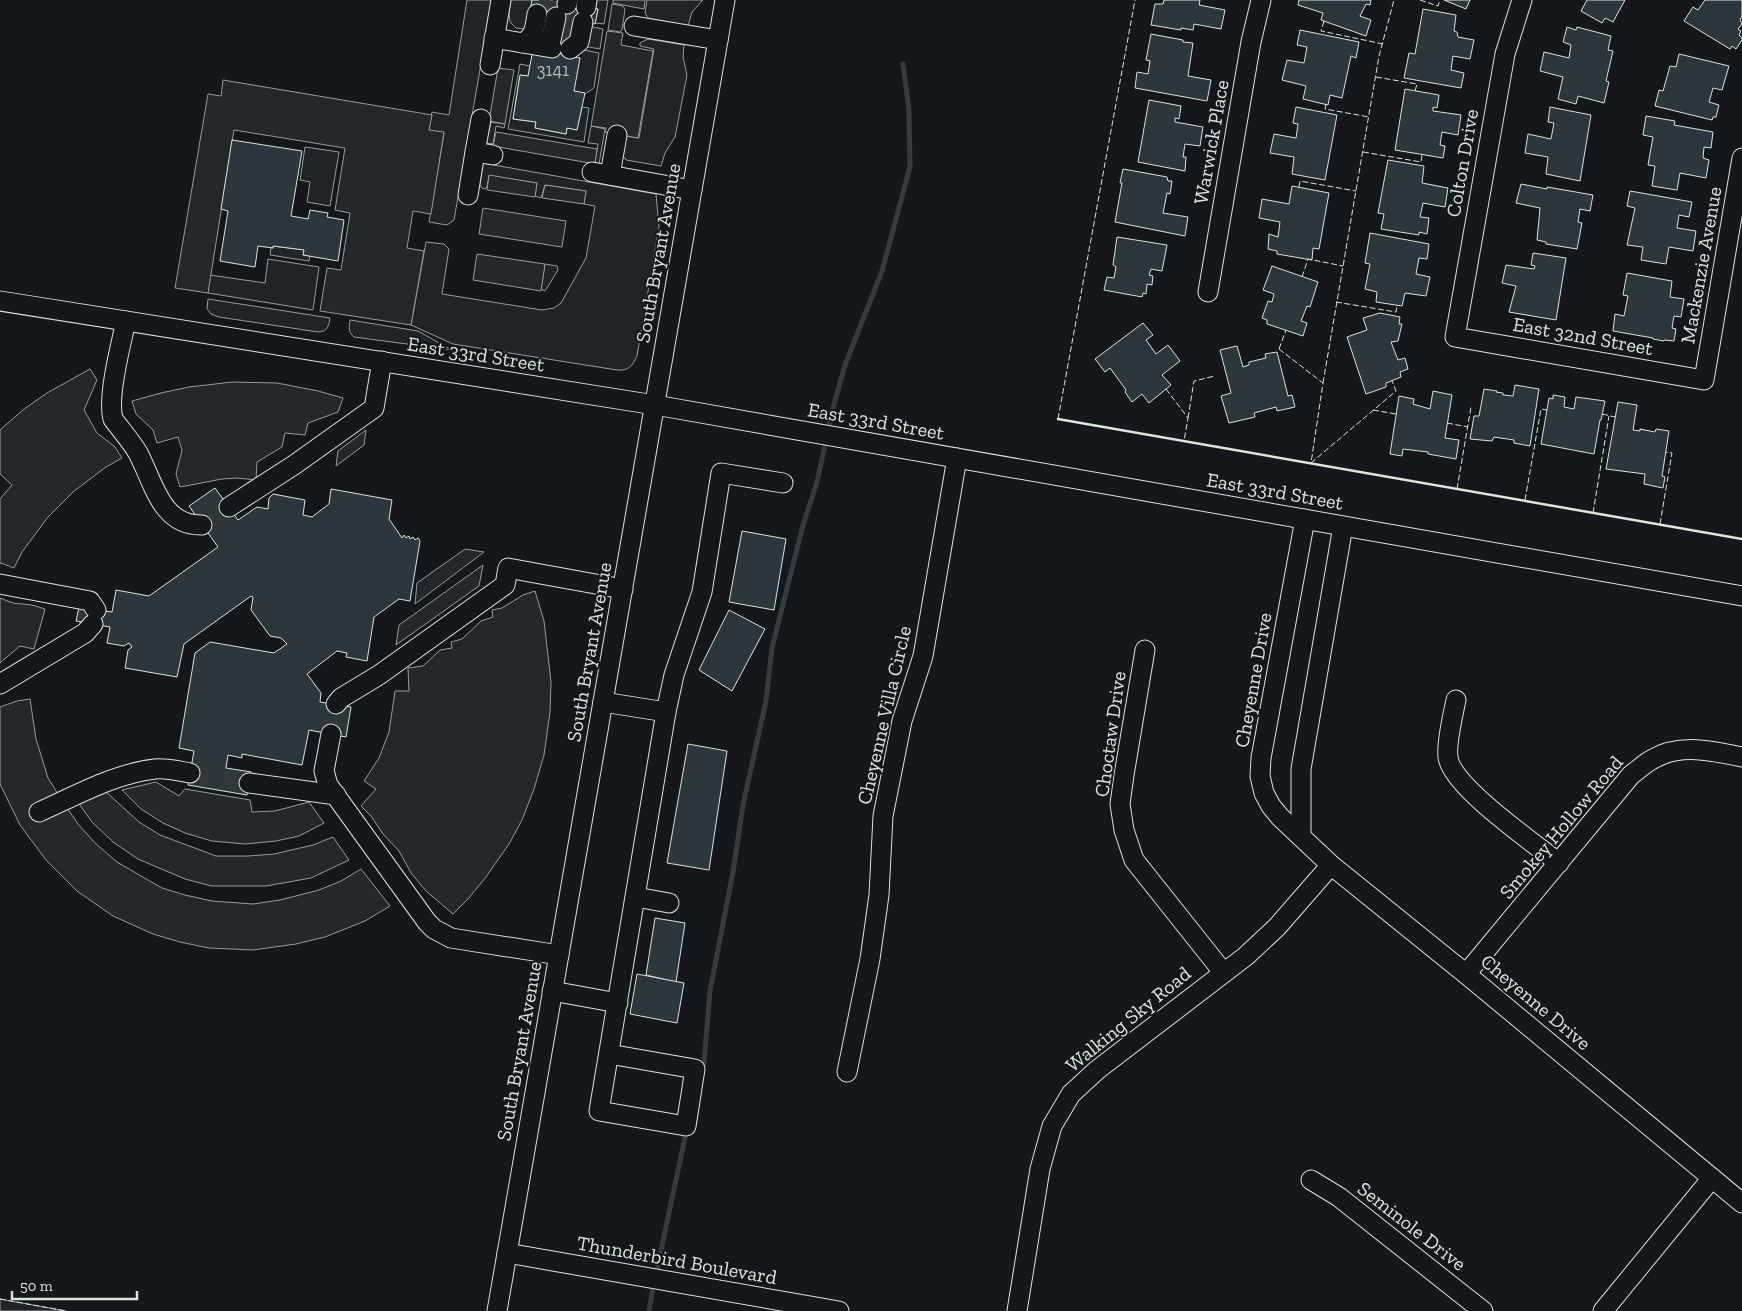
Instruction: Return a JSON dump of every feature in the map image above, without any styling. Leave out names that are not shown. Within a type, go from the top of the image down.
[{"type":"street","points":[[490,65],[501,0]]},
{"type":"street","name":"South Bryant Avenue","points":[[497,1311],[725,0]]},
{"type":"street","name":"Warwick Place","points":[[1208,292],[1260,0]]},
{"type":"street","name":"Colton Drive","points":[[1455,336],[1503,63],[1522,0]]},
{"type":"street","points":[[494,38],[522,43],[556,46],[579,42],[567,7],[522,43]]},
{"type":"street","points":[[634,26],[718,40]]},
{"type":"street","points":[[468,195],[484,153],[480,118]]},
{"type":"street","points":[[617,135],[601,174],[692,190]]},
{"type":"street","name":"Mackenzie Avenue","points":[[1704,380],[1742,158]]},
{"type":"street","name":"East 33rd Street","points":[[0,301],[655,404],[1742,596]]},
{"type":"street","points":[[126,321],[113,387],[111,413],[113,419],[137,452],[164,507],[180,522],[202,525]]},
{"type":"street","name":"East 32nd Street","points":[[1455,336],[1704,380]]},
{"type":"street","points":[[229,508],[374,408],[382,361]]},
{"type":"street","name":"Cheyenne Villa Circle","points":[[847,1072],[870,959],[878,904],[884,816],[902,720],[924,656],[957,458]]},
{"type":"street","points":[[609,1054],[695,1069],[686,1126],[599,1111],[666,712],[674,675],[702,592],[720,473],[783,483]]},
{"type":"street","name":"Cheyenne Drive","points":[[1304,519],[1261,758],[1260,776],[1264,792],[1271,806],[1280,817],[1331,865],[1466,974],[1742,1203]]},
{"type":"street","points":[[1301,836],[1301,769],[1343,526]]},
{"type":"street","points":[[336,704],[341,698],[379,674],[505,585],[508,568],[623,589]]},
{"type":"street","points":[[0,584],[85,599],[90,601],[94,617],[85,632],[0,684]]},
{"type":"street","name":"Choctaw Drive","points":[[1145,650],[1120,804],[1124,830],[1134,860],[1223,972]]},
{"type":"street","points":[[1456,700],[1447,756],[1452,770],[1475,796],[1559,863]]},
{"type":"street","points":[[603,702],[666,712]]},
{"type":"street","points":[[331,734],[324,771],[328,785],[434,929],[451,938],[559,955]]},
{"type":"street","name":"Smokey Hollow Road","points":[[1466,974],[1631,775],[1655,758],[1685,750],[1704,750],[1742,756]]},
{"type":"street","points":[[39,812],[130,774],[156,769],[190,772]]},
{"type":"street","points":[[249,783],[336,795]]},
{"type":"street","name":"Walking Sky Road","points":[[1017,1311],[1040,1170],[1052,1126],[1071,1094],[1097,1070],[1246,956],[1277,927],[1331,865]]},
{"type":"street","points":[[636,897],[669,903]]},
{"type":"street","points":[[552,991],[618,1002]]},
{"type":"street","points":[[1603,1311],[1712,1178]]},
{"type":"street","name":"Seminole Drive","points":[[1311,1180],[1339,1197],[1483,1311]]},
{"type":"street","name":"Thunderbird Boulevard","points":[[507,1253],[839,1311]]},
{"type":"shaded area","points":[[467,0],[492,0],[454,220],[447,225],[429,222],[444,133],[429,130],[432,112],[449,115]]},
{"type":"shaded area","points":[[511,0],[535,0],[525,29],[516,28],[510,22]]},
{"type":"shaded area","points":[[592,0],[608,0],[604,24],[595,23],[598,9],[591,8]]},
{"type":"shaded area","points":[[613,0],[645,0],[644,9],[613,3]]},
{"type":"shaded area","points":[[647,0],[703,0],[692,12],[688,26],[648,18],[645,13]]},
{"type":"shaded area","points":[[612,4],[623,6],[625,9],[622,30],[620,32],[608,30]]},
{"type":"shaded area","points":[[588,26],[603,29],[600,49],[582,46]]},
{"type":"shaded area","points":[[607,31],[623,33],[621,45],[653,51],[638,138],[605,132],[606,128],[591,126]]},
{"type":"shaded area","points":[[648,39],[684,45],[683,57],[687,75],[675,137],[665,153],[661,166],[626,160],[621,153],[624,136],[639,138],[654,49],[640,46],[640,43]]},
{"type":"shaded area","points":[[579,49],[599,53],[594,88],[585,94],[574,91],[569,56]]},
{"type":"shaded area","points":[[520,64],[530,66],[528,76],[520,75],[513,119],[536,122],[535,128],[566,134],[567,128],[577,130],[582,107],[589,108],[584,142],[508,129]]},
{"type":"shaded area","points":[[498,68],[514,70],[505,124],[489,121]]},
{"type":"shaded area","points":[[223,80],[432,115],[429,130],[444,132],[431,214],[413,211],[407,248],[424,251],[411,325],[320,311],[327,268],[341,270],[350,213],[335,210],[345,148],[234,130],[208,293],[175,288],[208,94],[221,96]]},
{"type":"shaded area","points":[[491,122],[505,124],[504,128],[496,126],[493,144],[486,143]]},
{"type":"shaded area","points":[[591,126],[605,129],[599,164],[595,162],[598,144],[588,143]]},
{"type":"shaded area","points":[[496,132],[597,149],[595,164],[493,146]]},
{"type":"shaded area","points":[[305,147],[339,152],[330,206],[307,202],[310,182],[300,180]]},
{"type":"shaded area","points":[[483,163],[656,194],[659,227],[637,356],[630,367],[624,370],[617,370],[453,344],[411,325],[426,242],[444,244],[449,249],[442,294],[542,310],[554,308],[561,303],[586,258],[595,206],[584,204],[586,191],[545,185],[541,198],[535,196],[537,183],[489,176],[485,189],[480,185]]},
{"type":"shaded area","points":[[489,175],[537,183],[535,197],[487,190]]},
{"type":"shaded area","points":[[545,185],[586,191],[584,204],[542,198]]},
{"type":"shaded area","points":[[483,208],[566,221],[562,247],[479,234]]},
{"type":"shaded area","points":[[273,246],[304,250],[303,255],[310,256],[309,261],[270,255]]},
{"type":"shaded area","points":[[477,254],[545,264],[541,291],[473,280]]},
{"type":"shaded area","points":[[268,259],[319,267],[313,310],[208,293],[210,275],[265,283]]},
{"type":"shaded area","points":[[545,264],[557,266],[558,270],[545,291],[541,289]]},
{"type":"shaded area","points":[[208,299],[330,318],[330,321],[325,330],[318,332],[219,317],[211,314],[207,309]]},
{"type":"shaded area","points":[[350,320],[418,331],[452,350],[354,337],[349,327]]},
{"type":"shaded area","points":[[90,369],[97,380],[84,410],[97,433],[115,447],[122,458],[106,467],[73,492],[48,517],[22,552],[14,568],[0,564],[0,499],[12,485],[0,474],[0,430],[24,409],[47,393]]},
{"type":"shaded area","points":[[232,382],[277,383],[343,398],[338,412],[308,423],[305,435],[285,433],[282,447],[257,462],[256,480],[222,479],[180,487],[176,474],[182,450],[178,437],[157,443],[153,430],[136,414],[132,401],[189,387]]},
{"type":"shaded area","points":[[366,430],[364,445],[336,466],[338,451]]},
{"type":"shaded area","points":[[465,549],[484,552],[415,604],[417,583]]},
{"type":"shaded area","points":[[483,565],[479,586],[396,645],[399,625]]},
{"type":"shaded area","points":[[535,591],[544,621],[551,682],[550,712],[544,755],[522,820],[509,844],[486,877],[453,914],[426,891],[411,873],[399,851],[361,806],[376,789],[364,781],[379,758],[389,732],[395,691],[409,691],[408,668],[423,666],[440,650],[452,648],[451,642],[462,639],[481,621],[493,617],[492,610],[502,608],[523,595]]},
{"type":"shaded area","points":[[0,598],[13,603],[32,605],[45,609],[34,649],[20,646],[0,663]]},
{"type":"shaded area","points":[[30,699],[36,739],[48,778],[63,802],[78,824],[95,843],[117,862],[141,876],[162,888],[185,895],[212,901],[253,904],[280,900],[319,890],[341,881],[361,869],[390,906],[365,921],[325,937],[296,944],[253,950],[209,948],[180,942],[153,934],[113,916],[77,891],[46,860],[20,825],[0,784],[0,707]]},
{"type":"shaded area","points":[[156,782],[179,796],[185,789],[250,800],[252,812],[275,811],[309,802],[324,823],[299,836],[276,841],[245,844],[212,841],[185,833],[163,823],[141,809],[122,790]]},
{"type":"shaded area","points":[[104,790],[139,822],[160,835],[216,856],[274,854],[313,845],[333,837],[349,860],[311,878],[266,886],[212,886],[185,879],[138,859],[113,842],[92,822],[77,801]]},
{"type":"shaded area","points":[[0,1299],[66,1311],[0,1311]]},
{"type":"building","points":[[532,0],[546,0],[598,9],[595,24],[575,20],[569,56],[580,58],[574,91],[585,93],[577,130],[567,128],[566,134],[535,128],[536,122],[513,119],[520,75],[528,76],[533,49],[557,17],[530,12]]},
{"type":"building","points":[[1164,0],[1200,0],[1199,5],[1225,10],[1221,29],[1194,24],[1193,30],[1151,25],[1155,4],[1163,4]]},
{"type":"building","points":[[1299,0],[1371,0],[1370,5],[1366,4],[1360,16],[1371,20],[1366,36],[1321,20],[1323,13],[1298,5]]},
{"type":"building","points":[[1444,0],[1470,0],[1466,9]]},
{"type":"building","points":[[1587,0],[1625,0],[1613,22],[1605,18],[1602,23],[1581,11]]},
{"type":"building","points":[[1705,0],[1742,0],[1742,17],[1740,19],[1742,24],[1738,29],[1741,31],[1739,35],[1742,40],[1736,49],[1732,46],[1730,49],[1684,21],[1693,7],[1698,10]]},
{"type":"building","points":[[1423,9],[1456,15],[1454,31],[1457,32],[1458,37],[1474,40],[1470,59],[1453,56],[1451,70],[1464,73],[1461,88],[1404,78],[1409,53],[1415,54]]},
{"type":"building","points":[[1567,27],[1576,30],[1577,27],[1611,36],[1608,50],[1613,51],[1606,81],[1609,82],[1604,103],[1578,96],[1576,104],[1558,99],[1563,77],[1540,71],[1544,52],[1569,58],[1571,45],[1563,42]]},
{"type":"building","points":[[1300,30],[1359,42],[1356,58],[1351,56],[1342,98],[1330,95],[1328,105],[1303,99],[1306,86],[1282,80],[1287,60],[1304,63],[1307,47],[1297,45]]},
{"type":"building","points":[[1151,34],[1193,43],[1188,76],[1211,80],[1207,101],[1135,88],[1137,72],[1148,74],[1150,61],[1146,60]]},
{"type":"building","points":[[1679,54],[1729,66],[1722,90],[1713,88],[1709,102],[1719,105],[1716,117],[1713,117],[1712,120],[1655,106],[1659,90],[1663,91],[1670,66],[1676,67]]},
{"type":"building","points":[[1405,89],[1439,95],[1437,108],[1433,107],[1433,111],[1461,115],[1458,135],[1442,132],[1440,145],[1445,146],[1443,158],[1395,150]]},
{"type":"building","points":[[1149,100],[1181,106],[1179,119],[1175,118],[1175,122],[1203,127],[1200,146],[1185,144],[1183,157],[1186,157],[1185,171],[1138,162]]},
{"type":"building","points":[[1296,107],[1337,115],[1325,180],[1292,174],[1294,157],[1270,153],[1274,134],[1296,138],[1298,124],[1293,123]]},
{"type":"building","points":[[1550,107],[1591,115],[1580,181],[1546,174],[1548,157],[1525,153],[1528,134],[1551,139],[1554,123],[1548,122]]},
{"type":"building","points":[[1646,116],[1675,121],[1674,125],[1713,132],[1711,148],[1704,147],[1703,158],[1709,160],[1706,178],[1680,173],[1677,190],[1652,186],[1655,166],[1648,165],[1653,137],[1643,135]]},
{"type":"building","points":[[232,140],[302,151],[291,216],[308,219],[310,210],[328,213],[327,217],[344,220],[338,261],[303,255],[304,250],[258,246],[255,267],[220,261],[228,211],[221,209]]},
{"type":"building","points":[[1388,160],[1424,166],[1422,183],[1448,188],[1445,207],[1423,203],[1420,217],[1429,218],[1427,234],[1419,232],[1419,235],[1381,229],[1384,214],[1378,213]]},
{"type":"building","points":[[1123,169],[1167,177],[1168,181],[1172,181],[1170,194],[1167,193],[1163,213],[1188,217],[1185,236],[1115,222]]},
{"type":"building","points":[[1521,184],[1593,195],[1590,211],[1580,209],[1578,222],[1582,223],[1577,249],[1546,244],[1546,242],[1537,240],[1540,208],[1516,203]]},
{"type":"building","points":[[1292,186],[1329,193],[1319,249],[1313,248],[1312,260],[1277,254],[1277,251],[1268,249],[1269,234],[1278,237],[1280,222],[1259,218],[1262,199],[1289,204]]},
{"type":"building","points":[[1630,191],[1692,202],[1689,217],[1679,215],[1677,228],[1696,231],[1693,251],[1669,247],[1666,264],[1641,260],[1643,247],[1627,245],[1635,208],[1627,206]]},
{"type":"building","points":[[1370,233],[1429,244],[1427,259],[1419,258],[1416,274],[1430,277],[1426,296],[1405,293],[1402,306],[1376,302],[1377,292],[1365,289],[1370,264],[1365,263]]},
{"type":"building","points":[[1117,237],[1167,245],[1162,271],[1151,269],[1149,275],[1153,276],[1152,285],[1147,284],[1146,294],[1143,293],[1142,297],[1104,290],[1107,277],[1114,278],[1116,267],[1113,265]]},
{"type":"building","points":[[1533,253],[1566,258],[1556,320],[1509,312],[1516,286],[1502,283],[1506,265],[1534,269],[1535,266],[1531,265]]},
{"type":"building","points":[[1272,266],[1318,282],[1310,307],[1307,306],[1301,321],[1307,323],[1303,336],[1267,324],[1267,320],[1262,318],[1268,301],[1272,302],[1274,294],[1263,290]]},
{"type":"building","points":[[1627,273],[1672,281],[1670,297],[1684,299],[1681,317],[1674,316],[1672,328],[1676,329],[1674,341],[1664,341],[1613,331],[1615,314],[1624,316],[1628,296],[1623,295]]},
{"type":"building","points":[[1380,313],[1400,317],[1399,324],[1402,324],[1398,341],[1391,342],[1398,360],[1405,358],[1408,369],[1400,372],[1401,377],[1386,383],[1386,387],[1366,394],[1347,337],[1367,330],[1363,318]]},
{"type":"building","points":[[1143,323],[1153,335],[1146,340],[1156,354],[1168,345],[1180,361],[1162,375],[1171,385],[1149,403],[1142,394],[1132,402],[1110,368],[1105,372],[1095,359]]},
{"type":"building","points":[[1237,346],[1243,367],[1249,365],[1249,362],[1266,358],[1265,354],[1277,352],[1288,396],[1292,395],[1295,407],[1277,411],[1276,407],[1254,413],[1255,417],[1229,423],[1221,396],[1231,393],[1220,350]]},
{"type":"building","points":[[1515,385],[1539,389],[1530,446],[1514,443],[1514,440],[1494,437],[1492,441],[1470,439],[1474,416],[1479,416],[1484,389],[1513,396]]},
{"type":"building","points":[[1433,391],[1452,395],[1445,438],[1459,440],[1456,459],[1428,454],[1428,452],[1403,449],[1402,456],[1390,454],[1399,396],[1414,399],[1413,404],[1430,409]]},
{"type":"building","points":[[1553,395],[1565,397],[1564,407],[1574,409],[1576,397],[1605,401],[1594,454],[1541,444],[1549,398],[1553,399]]},
{"type":"building","points":[[1618,402],[1637,405],[1633,430],[1640,431],[1640,429],[1655,432],[1656,429],[1669,431],[1662,476],[1665,477],[1663,488],[1644,484],[1645,474],[1606,469]]},
{"type":"building","points":[[215,488],[238,520],[257,507],[268,509],[269,498],[273,494],[305,500],[303,515],[312,517],[329,504],[331,489],[392,500],[389,519],[402,538],[404,535],[406,538],[409,536],[410,539],[413,537],[415,540],[418,538],[420,541],[410,601],[399,599],[374,617],[367,661],[346,657],[347,653],[337,651],[307,674],[321,693],[320,702],[351,707],[346,737],[309,730],[302,765],[242,754],[242,758],[228,755],[226,768],[251,772],[247,795],[188,785],[194,751],[179,748],[195,653],[210,642],[274,653],[287,644],[281,638],[270,636],[251,610],[253,597],[251,596],[184,644],[177,677],[125,668],[128,650],[132,647],[129,643],[124,646],[107,643],[110,627],[76,621],[79,607],[112,612],[116,590],[149,596],[218,547],[189,506]]},
{"type":"building","points":[[742,531],[786,539],[774,610],[729,602]]},
{"type":"building","points":[[729,610],[765,629],[732,691],[699,670]]},
{"type":"building","points":[[688,744],[727,751],[709,870],[667,863]]},
{"type":"building","points":[[655,918],[685,923],[676,982],[646,975]]},
{"type":"building","points":[[637,974],[684,983],[677,1023],[630,1014]]},
{"type":"waterway","points":[[702,1072],[710,991],[733,872],[743,805],[766,701],[772,648],[803,525],[817,482],[833,408],[845,365],[882,271],[910,167],[909,110],[903,64]]},
{"type":"waterway","points":[[656,1274],[687,1128]]},
{"type":"waterway","points":[[649,1311],[654,1282]]},
{"type":"tunnel","points":[[546,15],[549,0]]},
{"type":"tunnel","points":[[552,45],[566,45],[569,41],[576,5]]},
{"type":"tunnel","points":[[202,525],[229,507]]},
{"type":"tunnel","points":[[331,734],[336,704]]},
{"type":"tunnel","points":[[190,773],[249,783]]},
{"type":"fence","points":[[1058,419],[1135,0]]},
{"type":"fence","points":[[1323,383],[1379,56],[1394,0]]},
{"type":"fence","points":[[1420,0],[1438,6],[1440,0]]},
{"type":"fence","points":[[1324,21],[1321,31],[1383,44]]},
{"type":"fence","points":[[1376,77],[1417,84],[1415,91]]},
{"type":"fence","points":[[1326,104],[1325,109],[1369,117]]},
{"type":"fence","points":[[1363,152],[1421,162],[1422,155]]},
{"type":"fence","points":[[1299,187],[1300,181],[1356,191]]},
{"type":"fence","points":[[1302,277],[1308,259],[1343,266]]},
{"type":"fence","points":[[1336,302],[1396,312],[1397,306]]},
{"type":"fence","points":[[1279,349],[1286,330]]},
{"type":"fence","points":[[1279,349],[1323,383],[1311,463]]},
{"type":"fence","points":[[1188,418],[1194,381],[1215,376]]},
{"type":"fence","points":[[1311,463],[1396,391],[1392,381]]},
{"type":"fence","points":[[1166,389],[1188,418],[1184,441]]},
{"type":"fence","points":[[1457,489],[1471,407]]},
{"type":"fence","points":[[1525,500],[1541,409],[1547,410]]},
{"type":"fence","points":[[1373,410],[1396,414]]},
{"type":"fence","points":[[1602,414],[1615,417]]},
{"type":"fence","points":[[1593,513],[1609,416]]},
{"type":"fence","points":[[1447,423],[1468,427]]},
{"type":"fence","points":[[1660,524],[1672,453],[1666,452]]},
{"type":"fence","points":[[0,1299],[66,1311]]},
{"type":"wall","points":[[1058,419],[1742,539]]}]
